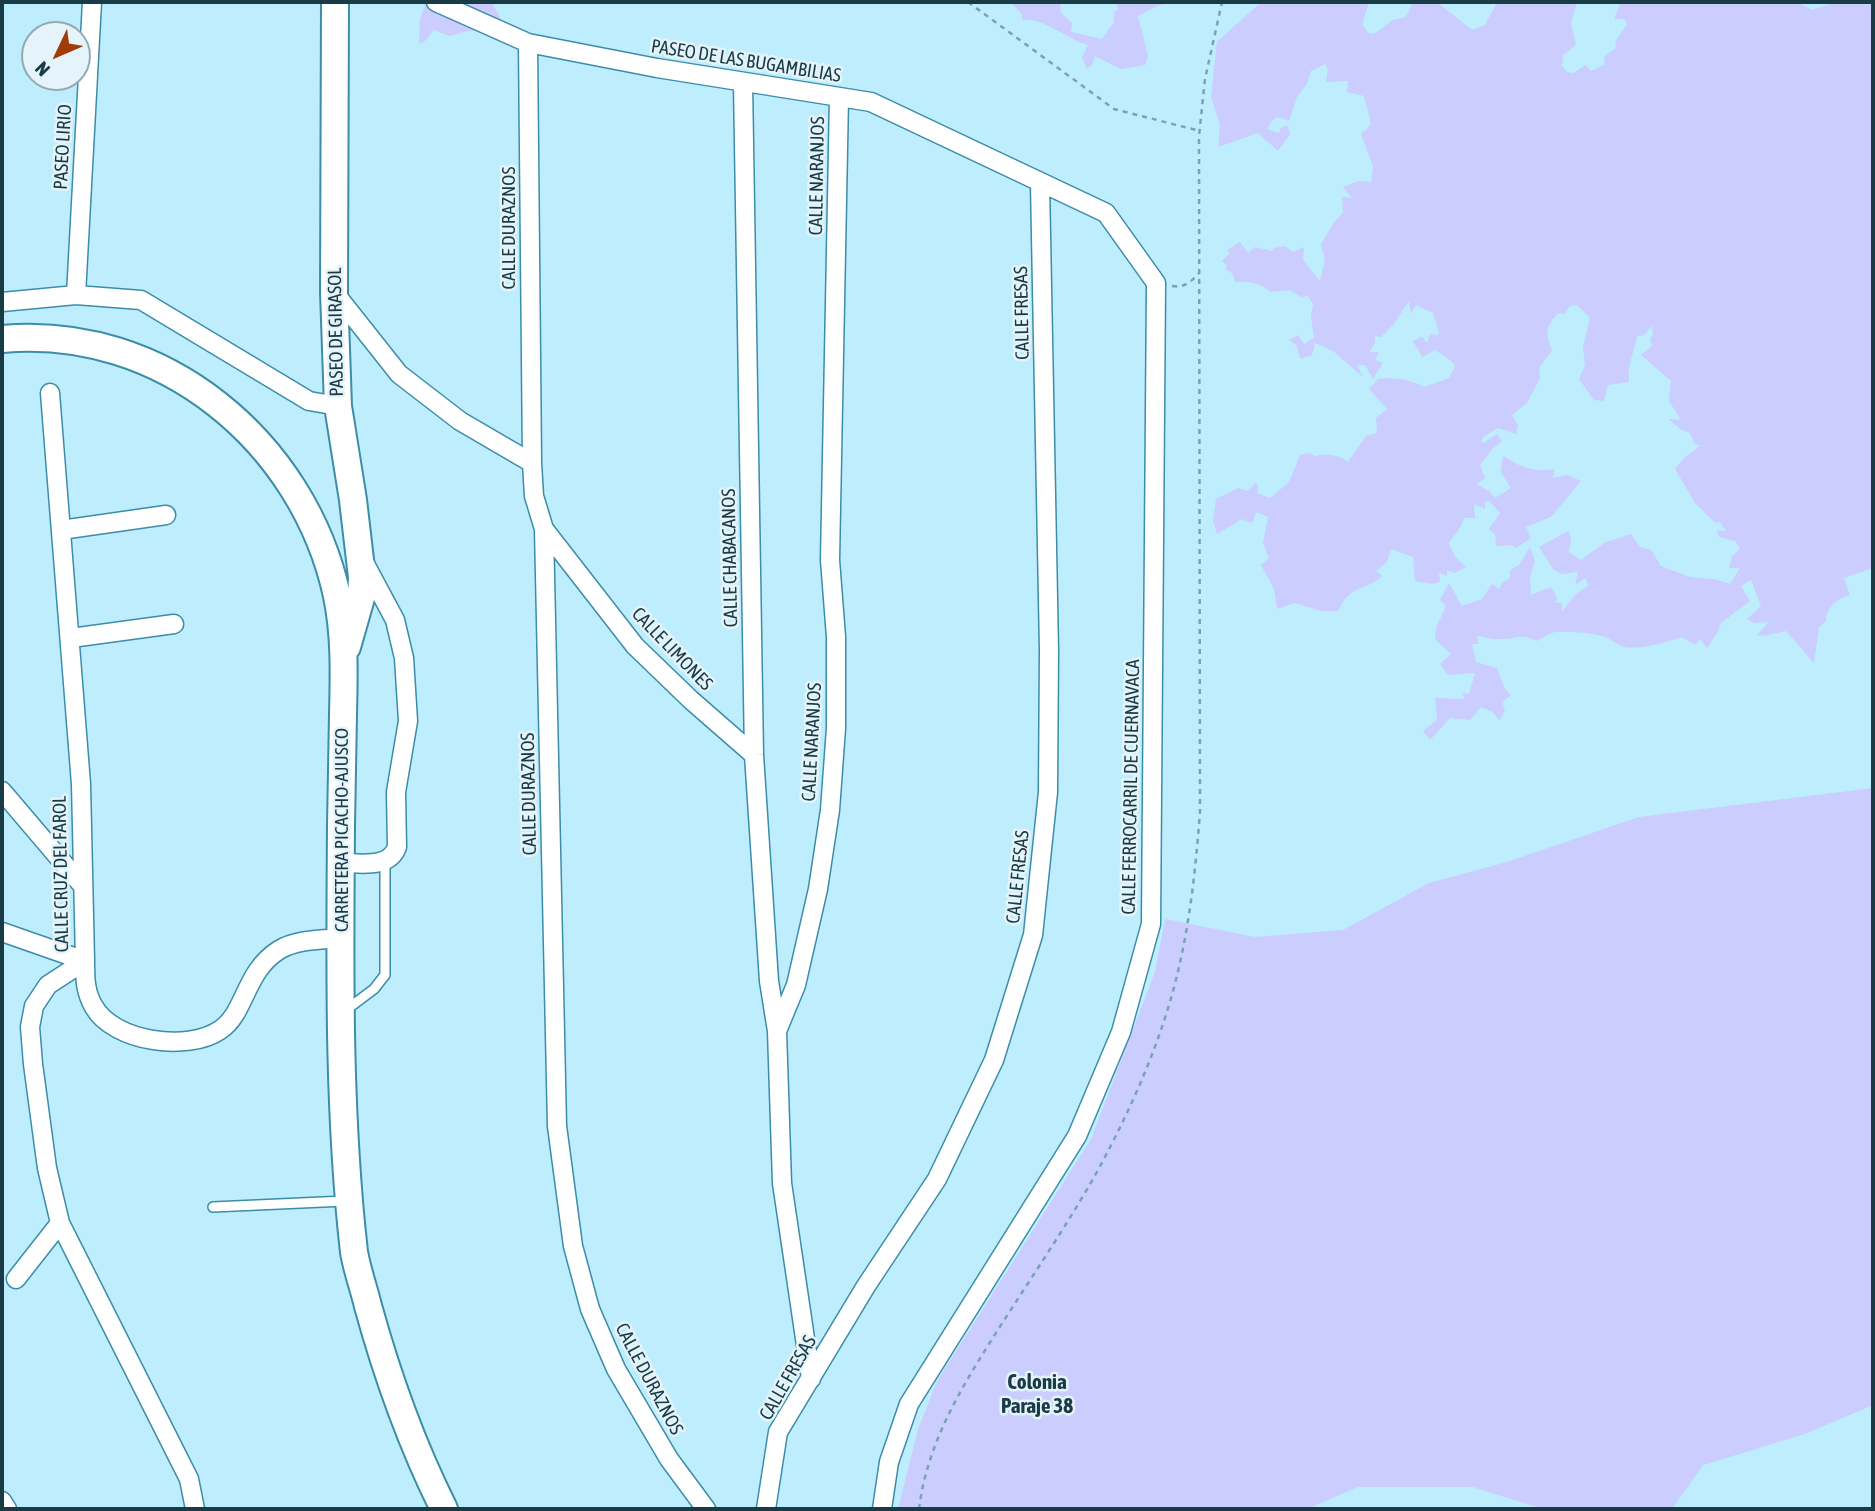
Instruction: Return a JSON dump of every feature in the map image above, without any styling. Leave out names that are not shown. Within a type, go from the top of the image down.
[{"type":"main road","name":"PASEO DE GIRASOL","points":[[335,2],[334,292],[338,406],[360,554],[361,598],[344,659]]},
{"type":"main road","name":"CARRETERA PICACHO-AJUSCO","points":[[2,339],[38,338],[104,346],[163,368],[192,385],[219,404],[270,454],[317,534],[337,597],[344,659],[342,1097],[355,1257],[381,1352],[430,1480],[444,1509]]},
{"type":"street","name":"PASEO LIRIO","points":[[76,295],[92,2]]},
{"type":"street","name":"PASEO DE LAS BUGAMBILIAS","points":[[436,2],[528,43],[743,83],[871,102],[1040,183]]},
{"type":"street","name":"CALLE DURAZNOS","points":[[528,43],[531,463],[534,496],[544,529],[557,1126],[573,1246],[590,1308],[616,1369],[669,1459],[706,1509]]},
{"type":"street","name":"CALLE CHABACANOS","points":[[743,83],[754,755],[769,981],[777,1031]]},
{"type":"street","name":"CALLE NARANJOS","points":[[811,1379],[782,1183],[777,1031],[796,985],[818,889],[830,810],[835,742],[836,637],[830,560],[839,97]]},
{"type":"street","points":[[1040,183],[1106,213],[1156,283]]},
{"type":"street","name":"CALLE FRESAS","points":[[766,1509],[778,1432],[866,1286],[937,1179],[994,1060],[1033,935],[1048,792],[1049,651],[1040,183]]},
{"type":"street","name":"CALLE FERROCARRIL DE CUERNAVACA","points":[[882,1509],[888,1462],[909,1404],[1077,1136],[1121,1032],[1151,924],[1156,283]]},
{"type":"street","points":[[334,292],[399,374],[460,421],[531,463]]},
{"type":"street","points":[[2,302],[76,295],[141,300],[309,401],[338,406]]},
{"type":"street","name":"CALLE CRUZ DEL FAROL","points":[[50,393],[81,784],[85,961],[48,985],[34,1006],[30,1027],[47,1168],[61,1223],[190,1479],[195,1509]]},
{"type":"street","points":[[61,530],[166,515]]},
{"type":"street","name":"CALLE LIMONES","points":[[544,529],[635,646],[754,755]]},
{"type":"street","points":[[341,863],[386,862],[394,855],[397,847],[396,792],[408,721],[404,659],[395,620],[360,554]]},
{"type":"street","points":[[71,638],[174,624]]},
{"type":"street","points":[[2,791],[82,885]]},
{"type":"street","points":[[2,932],[85,961],[86,990],[94,1009],[107,1022],[138,1036],[158,1041],[180,1042],[201,1039],[221,1030],[231,1019],[253,975],[265,960],[282,948],[303,942],[342,938]]},
{"type":"street","points":[[16,1279],[61,1223]]},
{"type":"street","points":[[2,1501],[7,1509]]},
{"type":"lane","points":[[342,1013],[374,989],[385,975],[386,862]]},
{"type":"lane","points":[[213,1207],[350,1201]]},
{"type":"path","points":[[968,2],[1114,109],[1200,131]]},
{"type":"path","points":[[1156,283],[1182,287],[1199,273]]},
{"type":"shaded area","points":[[426,2],[492,2],[502,21],[491,29],[450,36],[434,30],[419,44],[420,19]]},
{"type":"shaded area","points":[[1012,2],[1060,2],[1061,13],[1072,23],[1071,32],[1102,39],[1114,22],[1114,13],[1118,9],[1115,2],[1174,2],[1157,6],[1138,16],[1148,56],[1145,65],[1121,69],[1095,56],[1092,65],[1087,69],[1082,57],[1088,45],[1047,25],[1022,20],[1022,14]]},
{"type":"shaded area","points":[[1261,2],[1369,2],[1362,25],[1367,33],[1374,34],[1393,20],[1406,17],[1413,2],[1437,2],[1472,30],[1485,25],[1497,2],[1577,2],[1571,23],[1576,45],[1563,55],[1562,66],[1567,72],[1573,73],[1586,65],[1591,71],[1605,64],[1604,57],[1616,48],[1615,42],[1627,24],[1624,19],[1614,19],[1621,2],[1797,2],[1812,10],[1836,2],[1873,2],[1873,568],[1844,578],[1850,595],[1833,604],[1826,621],[1819,627],[1814,663],[1786,631],[1757,635],[1769,622],[1755,623],[1747,619],[1761,606],[1751,580],[1741,586],[1750,601],[1721,623],[1707,648],[1700,639],[1695,645],[1682,637],[1630,648],[1607,638],[1578,632],[1551,633],[1537,641],[1522,637],[1499,639],[1477,636],[1478,644],[1472,644],[1476,662],[1497,668],[1505,689],[1511,695],[1502,702],[1505,710],[1499,721],[1493,712],[1481,707],[1470,720],[1450,718],[1430,740],[1423,731],[1437,720],[1435,698],[1464,699],[1463,693],[1469,694],[1475,673],[1448,675],[1440,664],[1451,654],[1435,639],[1436,628],[1446,606],[1440,600],[1449,583],[1462,606],[1482,599],[1492,584],[1499,589],[1502,583],[1510,578],[1510,570],[1519,565],[1530,547],[1535,560],[1530,577],[1531,595],[1551,587],[1557,598],[1556,603],[1562,603],[1562,611],[1577,593],[1588,586],[1586,578],[1575,585],[1578,572],[1561,574],[1553,569],[1539,547],[1568,531],[1571,538],[1569,552],[1581,560],[1604,543],[1631,534],[1640,547],[1651,550],[1661,566],[1690,577],[1714,579],[1730,584],[1740,568],[1729,568],[1732,556],[1740,549],[1735,541],[1719,537],[1717,530],[1726,531],[1720,522],[1715,523],[1695,503],[1675,469],[1700,446],[1695,444],[1690,433],[1668,419],[1681,420],[1669,401],[1671,381],[1641,355],[1652,346],[1652,326],[1643,336],[1637,336],[1629,382],[1608,385],[1604,401],[1594,400],[1579,379],[1585,365],[1583,347],[1590,318],[1577,305],[1570,306],[1564,314],[1558,313],[1549,326],[1548,339],[1552,350],[1539,368],[1540,378],[1527,403],[1512,415],[1518,425],[1516,434],[1498,428],[1483,437],[1481,442],[1497,434],[1502,441],[1480,465],[1485,478],[1477,484],[1495,498],[1511,488],[1501,472],[1503,456],[1527,468],[1554,469],[1553,478],[1567,475],[1581,481],[1551,517],[1526,527],[1531,538],[1516,548],[1510,545],[1496,546],[1495,534],[1489,529],[1500,513],[1488,500],[1485,509],[1474,504],[1475,518],[1464,518],[1449,543],[1455,557],[1466,567],[1455,573],[1447,570],[1447,576],[1439,573],[1440,582],[1433,584],[1415,581],[1413,557],[1391,549],[1387,562],[1376,571],[1382,576],[1353,592],[1338,611],[1322,611],[1294,603],[1277,609],[1274,589],[1261,565],[1269,558],[1263,543],[1268,517],[1256,512],[1252,523],[1242,519],[1217,534],[1213,520],[1216,499],[1238,488],[1248,491],[1255,483],[1258,486],[1257,493],[1270,498],[1289,482],[1300,455],[1332,455],[1348,462],[1366,436],[1377,433],[1376,418],[1387,409],[1369,389],[1378,379],[1402,379],[1424,387],[1449,378],[1455,366],[1435,350],[1422,357],[1413,341],[1422,337],[1427,343],[1430,334],[1438,335],[1439,332],[1433,313],[1416,305],[1411,314],[1409,301],[1393,325],[1381,337],[1375,336],[1370,352],[1379,352],[1375,360],[1383,363],[1373,379],[1365,365],[1357,365],[1363,377],[1333,351],[1315,343],[1312,355],[1300,359],[1297,346],[1289,340],[1298,335],[1304,344],[1314,338],[1311,317],[1313,304],[1308,296],[1301,297],[1290,290],[1270,292],[1254,283],[1235,282],[1233,274],[1225,269],[1227,266],[1222,261],[1230,253],[1227,250],[1240,242],[1248,253],[1255,247],[1272,251],[1285,246],[1293,252],[1304,247],[1303,260],[1320,281],[1325,260],[1321,244],[1343,213],[1342,197],[1352,198],[1343,187],[1358,181],[1371,182],[1373,166],[1361,134],[1370,123],[1364,96],[1347,92],[1348,81],[1326,82],[1328,69],[1325,64],[1311,71],[1307,84],[1297,97],[1289,121],[1277,117],[1271,122],[1268,129],[1279,133],[1281,128],[1287,125],[1290,134],[1278,151],[1258,133],[1218,147],[1220,125],[1211,97],[1217,42]]},
{"type":"shaded area","points":[[1873,788],[1873,1405],[1805,1434],[1703,1465],[1672,1509],[1543,1509],[1473,1487],[1358,1487],[1307,1509],[898,1509],[918,1429],[937,1381],[1091,1139],[1155,972],[1165,919],[1255,937],[1343,930],[1429,883],[1507,862],[1639,817]]},
{"type":"district","name":"Colonia Paraje 38","points":[[1037,1394]]}]
